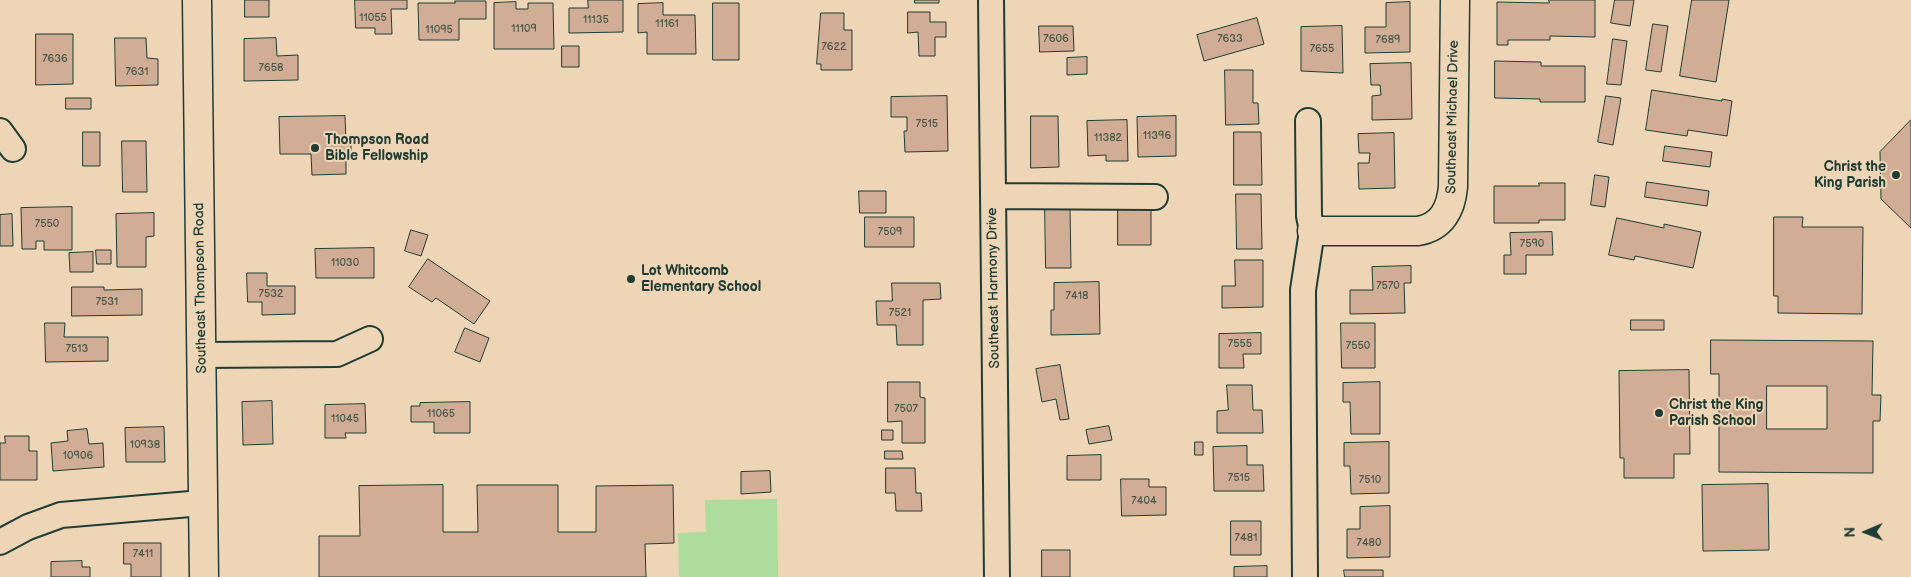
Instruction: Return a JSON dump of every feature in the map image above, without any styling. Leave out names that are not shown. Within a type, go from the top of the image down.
[{"type":"street","name":"Southeast Thompson Road","points":[[197,0],[204,577]]},
{"type":"street","name":"Southeast Harmony Drive","points":[[991,0],[997,577]]},
{"type":"street","name":"Southeast Michael Drive","points":[[1312,231],[1425,230],[1438,222],[1447,211],[1452,200],[1453,187],[1455,0]]},
{"type":"street","points":[[1305,577],[1303,290],[1312,231],[1309,216],[1308,121]]},
{"type":"street","points":[[993,196],[1155,197]]},
{"type":"street","points":[[202,355],[337,354],[370,339]]},
{"type":"street","points":[[0,542],[28,527],[61,515],[202,503]]},
{"type":"green space","points":[[777,499],[778,577],[679,577],[678,533],[706,532],[705,500]]},
{"type":"building","points":[[245,0],[269,0],[269,17],[245,17]]},
{"type":"building","points":[[355,0],[407,0],[407,9],[391,9],[392,34],[375,34],[375,28],[356,28]]},
{"type":"building","points":[[588,0],[623,0],[623,32],[569,33],[569,8],[588,8]]},
{"type":"building","points":[[915,0],[939,0],[939,3],[915,3]]},
{"type":"building","points":[[1549,0],[1595,0],[1595,37],[1550,36],[1550,40],[1508,40],[1508,45],[1497,45],[1497,2],[1549,3]]},
{"type":"building","points":[[1615,0],[1634,0],[1630,26],[1611,23]]},
{"type":"building","points":[[1692,0],[1729,0],[1716,82],[1680,76]]},
{"type":"building","points":[[455,1],[486,1],[486,19],[459,19],[459,40],[419,40],[418,3],[455,3]]},
{"type":"building","points":[[516,2],[516,9],[528,9],[528,3],[553,3],[554,49],[494,49],[494,3]]},
{"type":"building","points":[[1410,2],[1410,52],[1365,53],[1365,27],[1386,27],[1386,3]]},
{"type":"building","points":[[663,3],[663,15],[695,15],[696,54],[647,54],[647,32],[638,33],[638,4]]},
{"type":"building","points":[[713,3],[739,3],[739,60],[713,60]]},
{"type":"building","points":[[908,12],[930,12],[930,22],[946,22],[946,37],[935,37],[935,56],[919,56],[918,32],[908,33]]},
{"type":"building","points":[[821,13],[844,13],[844,30],[852,30],[852,70],[821,70],[821,64],[817,64]]},
{"type":"building","points":[[1257,18],[1264,44],[1204,61],[1197,35]]},
{"type":"building","points":[[1653,24],[1668,26],[1661,72],[1646,70]]},
{"type":"building","points":[[1039,26],[1073,26],[1074,51],[1040,52]]},
{"type":"building","points":[[1342,26],[1343,73],[1301,71],[1301,27]]},
{"type":"building","points":[[36,34],[73,34],[73,84],[36,85]]},
{"type":"building","points":[[115,38],[146,38],[147,58],[158,59],[158,85],[116,86]]},
{"type":"building","points":[[276,38],[277,56],[298,55],[298,80],[244,81],[244,39]]},
{"type":"building","points":[[1613,39],[1627,41],[1621,85],[1607,84]]},
{"type":"building","points":[[562,46],[579,46],[579,67],[562,67]]},
{"type":"building","points":[[1087,57],[1087,74],[1067,75],[1067,58]]},
{"type":"building","points":[[1495,61],[1541,62],[1541,66],[1585,66],[1585,102],[1540,102],[1540,99],[1495,98]]},
{"type":"building","points":[[1411,63],[1412,119],[1372,120],[1372,96],[1381,95],[1380,85],[1371,85],[1370,64]]},
{"type":"building","points":[[1225,70],[1253,70],[1253,103],[1258,103],[1259,124],[1226,125]]},
{"type":"building","points":[[1652,90],[1732,101],[1727,136],[1688,130],[1687,136],[1646,130]]},
{"type":"building","points":[[947,96],[948,151],[905,152],[904,131],[907,131],[907,117],[891,117],[891,97]]},
{"type":"building","points":[[1606,96],[1621,98],[1613,145],[1598,142]]},
{"type":"building","points":[[66,98],[91,98],[91,109],[66,109]]},
{"type":"building","name":"Thompson Road Bible Fellowship","points":[[345,116],[346,141],[351,141],[351,156],[346,156],[346,174],[312,175],[311,154],[280,154],[279,117]]},
{"type":"building","points":[[1031,116],[1058,116],[1059,167],[1031,168]]},
{"type":"building","points":[[1176,116],[1176,156],[1138,157],[1137,117]]},
{"type":"building","points":[[1127,120],[1128,161],[1106,161],[1106,155],[1088,156],[1087,121]]},
{"type":"building","name":"Christ the King Parish","points":[[1911,120],[1911,228],[1881,199],[1880,152]]},
{"type":"building","points":[[83,132],[100,132],[100,166],[83,166]]},
{"type":"building","points":[[1234,132],[1261,132],[1262,185],[1234,185]]},
{"type":"building","points":[[1394,133],[1395,188],[1359,189],[1358,163],[1369,163],[1370,153],[1359,153],[1358,134]]},
{"type":"building","points":[[122,141],[146,141],[147,192],[123,192]]},
{"type":"building","points":[[1665,146],[1712,152],[1710,167],[1663,161]]},
{"type":"building","points":[[1595,175],[1609,177],[1605,207],[1591,205]]},
{"type":"building","points":[[1647,182],[1709,191],[1707,206],[1645,197]]},
{"type":"building","points":[[1539,183],[1565,183],[1565,220],[1539,220],[1539,223],[1494,223],[1494,186],[1539,186]]},
{"type":"building","points":[[859,191],[886,191],[886,213],[860,213]]},
{"type":"building","points":[[1236,194],[1261,194],[1262,249],[1237,249]]},
{"type":"building","points":[[72,207],[72,250],[44,250],[44,241],[36,241],[36,249],[22,249],[21,208]]},
{"type":"building","points":[[1118,207],[1151,207],[1151,245],[1118,245]]},
{"type":"building","points":[[1045,208],[1070,208],[1071,268],[1046,268]]},
{"type":"building","points":[[154,213],[154,236],[146,237],[146,267],[117,267],[116,214]]},
{"type":"building","points":[[12,214],[13,246],[0,246],[0,215]]},
{"type":"building","points":[[865,217],[914,217],[914,247],[865,247]]},
{"type":"building","points":[[1774,217],[1803,217],[1802,227],[1863,227],[1862,314],[1778,313],[1778,296],[1774,296]]},
{"type":"building","points":[[1617,218],[1664,228],[1664,224],[1701,232],[1693,268],[1635,256],[1634,260],[1609,255]]},
{"type":"building","points":[[411,230],[428,235],[421,256],[405,251]]},
{"type":"building","points":[[1552,232],[1553,255],[1526,255],[1526,274],[1504,274],[1504,255],[1511,255],[1510,233]]},
{"type":"building","points":[[374,248],[374,278],[316,278],[315,249]]},
{"type":"building","points":[[96,250],[111,250],[111,264],[97,264]]},
{"type":"building","points":[[93,252],[93,272],[70,272],[69,253]]},
{"type":"building","points":[[428,259],[490,301],[474,324],[436,298],[432,302],[409,287]]},
{"type":"building","points":[[1235,260],[1263,260],[1263,307],[1222,308],[1222,286],[1235,286]]},
{"type":"building","points":[[1411,266],[1411,283],[1404,283],[1405,313],[1350,314],[1350,290],[1373,290],[1372,267]]},
{"type":"building","points":[[247,273],[267,273],[267,286],[295,286],[295,314],[262,315],[262,302],[248,302]]},
{"type":"building","points":[[1099,282],[1100,334],[1051,335],[1051,310],[1054,310],[1054,283]]},
{"type":"building","points":[[892,283],[940,283],[941,299],[923,300],[923,345],[897,345],[896,325],[877,325],[876,301],[892,301]]},
{"type":"building","points":[[72,287],[104,287],[104,290],[142,289],[142,315],[72,316]]},
{"type":"building","points":[[1631,320],[1664,320],[1664,330],[1631,330]]},
{"type":"building","points":[[45,323],[65,323],[64,337],[108,337],[108,361],[46,362]]},
{"type":"building","points":[[1341,323],[1375,323],[1375,368],[1342,368]]},
{"type":"building","points":[[465,328],[489,338],[480,362],[455,352]]},
{"type":"building","points":[[1261,333],[1261,354],[1243,354],[1244,368],[1219,368],[1219,334]]},
{"type":"building","points":[[1711,340],[1873,341],[1872,395],[1881,395],[1880,421],[1873,421],[1873,473],[1719,472],[1719,374],[1711,374]],"holes":[[[1767,386],[1827,386],[1827,429],[1767,429]]]},
{"type":"building","points":[[1060,365],[1069,419],[1060,420],[1056,399],[1042,402],[1036,369]]},
{"type":"building","points":[[1689,370],[1690,454],[1674,454],[1674,478],[1624,478],[1624,458],[1620,458],[1619,371]]},
{"type":"building","points":[[888,382],[920,382],[920,397],[925,398],[925,443],[902,443],[902,421],[888,422]]},
{"type":"building","points":[[1380,382],[1380,434],[1351,434],[1350,402],[1343,402],[1343,383]]},
{"type":"building","points":[[1227,385],[1252,385],[1253,410],[1262,410],[1263,433],[1217,433],[1217,411],[1228,410]]},
{"type":"building","points":[[272,401],[273,444],[243,445],[242,402]]},
{"type":"building","points":[[470,402],[470,433],[434,433],[434,422],[411,422],[411,406],[420,406],[420,403]]},
{"type":"building","points":[[365,404],[366,433],[345,433],[346,438],[325,438],[325,405]]},
{"type":"building","points":[[1109,426],[1112,440],[1089,444],[1086,430]]},
{"type":"building","points":[[164,427],[165,462],[126,462],[125,428]]},
{"type":"building","points":[[87,429],[89,444],[103,443],[104,467],[53,471],[51,443],[68,441],[67,431]]},
{"type":"building","points":[[882,430],[893,430],[893,440],[882,440]]},
{"type":"building","points":[[5,436],[29,436],[29,451],[37,451],[37,480],[0,480],[0,443],[5,443]]},
{"type":"building","points":[[1195,442],[1203,442],[1203,455],[1195,455]]},
{"type":"building","points":[[1389,442],[1389,493],[1351,494],[1350,466],[1344,466],[1344,443]]},
{"type":"building","points":[[1247,446],[1247,465],[1263,465],[1264,491],[1214,491],[1213,447]]},
{"type":"building","points":[[885,451],[902,451],[903,459],[885,459]]},
{"type":"building","points":[[1101,455],[1101,480],[1067,480],[1067,456]]},
{"type":"building","points":[[886,468],[915,468],[916,493],[921,493],[922,511],[896,511],[895,493],[886,493]]},
{"type":"building","points":[[770,471],[771,492],[741,494],[741,472]]},
{"type":"building","points":[[1121,479],[1149,479],[1149,487],[1166,487],[1166,515],[1122,516]]},
{"type":"building","points":[[1768,484],[1769,550],[1703,551],[1702,485]]},
{"type":"building","points":[[443,485],[443,532],[478,532],[477,485],[558,485],[558,532],[596,532],[596,486],[673,485],[674,543],[645,544],[646,577],[319,577],[319,536],[360,536],[359,486]]},
{"type":"building","points":[[1390,506],[1390,557],[1347,558],[1347,529],[1360,529],[1360,507]]},
{"type":"building","points":[[1231,521],[1261,521],[1261,555],[1231,555]]},
{"type":"building","points":[[124,543],[161,543],[161,577],[131,577],[131,564],[124,564]]},
{"type":"building","points":[[1042,550],[1070,550],[1070,577],[1042,577]]},
{"type":"building","points":[[82,561],[82,567],[90,567],[90,577],[51,577],[51,562]]},
{"type":"building","points":[[1267,566],[1267,577],[1234,577],[1234,567]]},
{"type":"building","points":[[1344,570],[1383,570],[1383,577],[1345,577]]},
{"type":"place","name":"Thompson Road Bible Fellowship","points":[[315,148]]},
{"type":"place","name":"Christ the King Parish","points":[[1896,175]]},
{"type":"place","name":"Lot Whitcomb Elementary School","points":[[631,279]]},
{"type":"place","name":"Christ the King Parish School","points":[[1659,413]]}]
